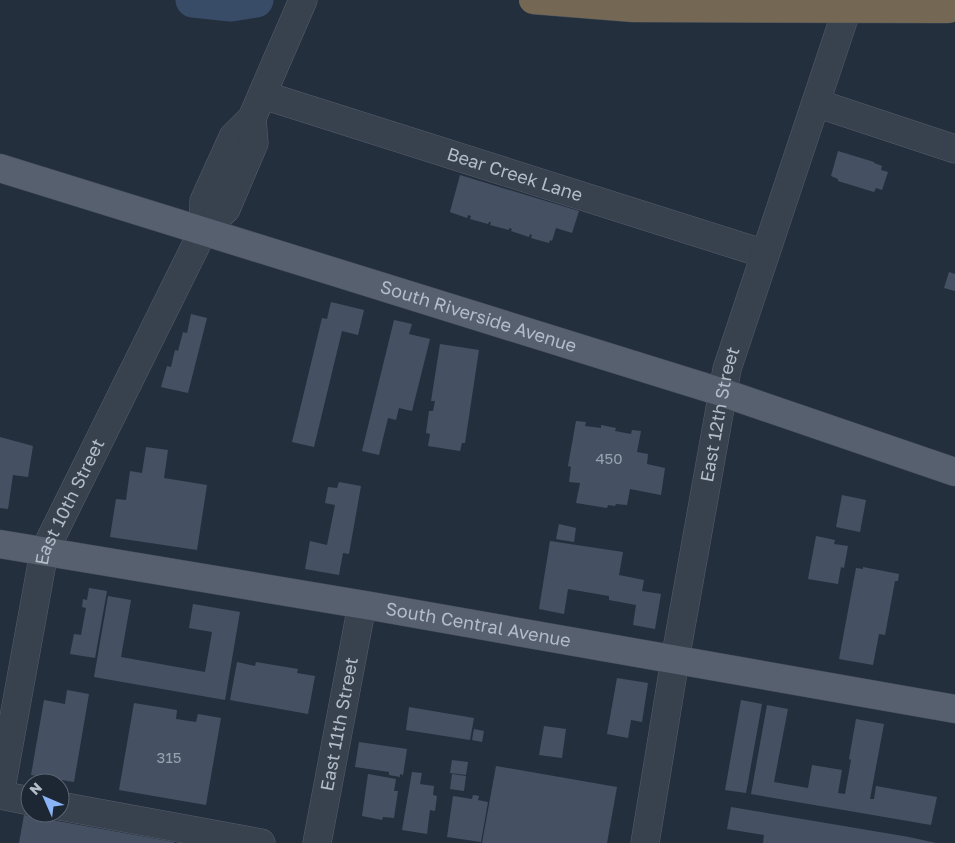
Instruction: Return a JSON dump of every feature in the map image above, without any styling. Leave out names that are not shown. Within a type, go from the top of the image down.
[{"type":"highway","points":[[533,0],[633,8],[949,9]]},
{"type":"main road","name":"South Riverside Avenue","points":[[0,168],[724,393],[955,472]]},
{"type":"main road","name":"South Central Avenue","points":[[0,544],[362,605],[955,709]]},
{"type":"street","name":"East 10th Street","points":[[0,795],[44,552],[203,231],[226,209],[254,143],[257,106],[303,0]]},
{"type":"street","name":"East 12th Street","points":[[645,843],[675,660],[727,369],[850,0]]},
{"type":"street","points":[[816,103],[955,149]]},
{"type":"street","name":"Bear Creek Lane","points":[[257,106],[765,254]]},
{"type":"street","name":"East 11th Street","points":[[318,843],[362,605]]},
{"type":"street","points":[[0,795],[20,799]]},
{"type":"street","points":[[70,808],[261,843]]},
{"type":"building","points":[[838,151],[882,166],[881,170],[888,172],[882,190],[876,188],[874,192],[838,181],[838,179],[831,176]]},
{"type":"building","points":[[460,175],[579,211],[572,233],[556,228],[552,241],[550,240],[549,243],[531,238],[532,235],[530,234],[529,237],[511,231],[512,229],[509,228],[509,230],[490,225],[491,222],[488,224],[470,219],[471,216],[468,215],[467,218],[450,212]]},
{"type":"building","points":[[949,272],[955,274],[955,291],[944,288]]},
{"type":"building","points":[[331,302],[364,310],[358,335],[342,331],[314,447],[292,442],[322,318],[327,319]]},
{"type":"building","points":[[191,314],[207,318],[188,393],[161,387],[167,366],[171,367],[175,350],[178,351],[183,332],[187,333]]},
{"type":"building","points":[[394,320],[412,324],[409,334],[430,339],[412,411],[399,408],[396,420],[388,418],[379,455],[362,451]]},
{"type":"building","points":[[440,344],[479,350],[465,443],[462,443],[460,451],[428,446],[430,434],[426,433],[429,411],[433,411],[435,401],[431,401]]},
{"type":"building","points":[[576,421],[586,422],[585,426],[601,428],[601,425],[616,428],[615,431],[631,434],[632,430],[641,431],[637,452],[648,454],[647,464],[665,468],[661,495],[630,489],[627,505],[608,505],[607,508],[576,503],[580,483],[569,482],[571,467],[568,466]]},
{"type":"building","points":[[0,437],[33,446],[28,477],[13,475],[8,509],[0,508]]},
{"type":"building","points":[[146,447],[168,450],[164,478],[207,485],[197,550],[110,537],[116,499],[126,500],[130,471],[142,473]]},
{"type":"building","points":[[339,482],[361,486],[349,554],[343,553],[339,575],[305,569],[310,541],[327,545],[335,505],[325,503],[328,487],[337,488]]},
{"type":"building","points":[[842,495],[866,500],[860,532],[836,527]]},
{"type":"building","points":[[559,524],[576,528],[574,542],[556,539]]},
{"type":"building","points":[[816,536],[835,540],[834,544],[848,546],[844,568],[841,567],[838,584],[808,579]]},
{"type":"building","points":[[550,541],[623,552],[619,575],[644,580],[642,591],[661,594],[655,629],[633,625],[636,605],[609,600],[609,596],[568,589],[564,614],[539,609]]},
{"type":"building","points":[[863,567],[899,574],[898,581],[895,581],[885,635],[879,634],[873,665],[839,659],[856,568],[863,569]]},
{"type":"building","points":[[89,588],[107,591],[95,658],[70,654],[74,634],[81,635],[86,608],[82,607],[83,599],[87,600]]},
{"type":"building","points":[[108,596],[131,600],[121,657],[205,672],[212,632],[189,628],[193,604],[240,612],[225,700],[94,677]]},
{"type":"building","points":[[237,662],[255,666],[256,662],[298,669],[297,673],[315,676],[308,714],[230,700]]},
{"type":"building","points":[[617,678],[648,683],[642,722],[631,720],[628,738],[607,734]]},
{"type":"building","points":[[67,690],[89,694],[74,782],[70,781],[70,773],[31,773],[44,700],[65,704]]},
{"type":"building","points":[[741,700],[762,704],[746,793],[725,790]]},
{"type":"building","points":[[134,703],[177,710],[176,719],[196,722],[198,714],[221,718],[206,805],[119,790]]},
{"type":"building","points":[[767,705],[788,709],[774,782],[808,788],[812,765],[842,770],[838,793],[845,794],[856,719],[884,724],[870,799],[874,799],[876,786],[937,797],[931,825],[751,794]]},
{"type":"building","points":[[409,707],[474,718],[470,740],[406,730]]},
{"type":"building","points":[[544,726],[566,729],[562,758],[539,755]]},
{"type":"building","points":[[474,729],[484,731],[482,742],[472,740]]},
{"type":"building","points":[[359,742],[407,749],[403,775],[400,774],[400,777],[389,775],[389,772],[355,767]]},
{"type":"building","points":[[452,760],[468,762],[466,775],[450,773]]},
{"type":"building","points":[[496,766],[617,787],[607,843],[482,843]]},
{"type":"building","points":[[412,772],[422,773],[420,784],[434,786],[433,795],[437,796],[435,811],[430,810],[427,834],[402,830]]},
{"type":"building","points":[[368,774],[396,779],[394,791],[398,791],[394,818],[383,817],[382,820],[362,816]]},
{"type":"building","points":[[452,774],[466,776],[464,791],[450,789]]},
{"type":"building","points":[[473,795],[479,796],[478,800],[488,802],[481,842],[447,837],[453,796],[472,799]]},
{"type":"building","points":[[731,807],[936,843],[763,843],[764,835],[727,829]]},
{"type":"building","points":[[23,823],[68,823],[174,842],[174,843],[19,843]]},
{"type":"waterway","points":[[193,0],[231,4],[256,0]]}]
